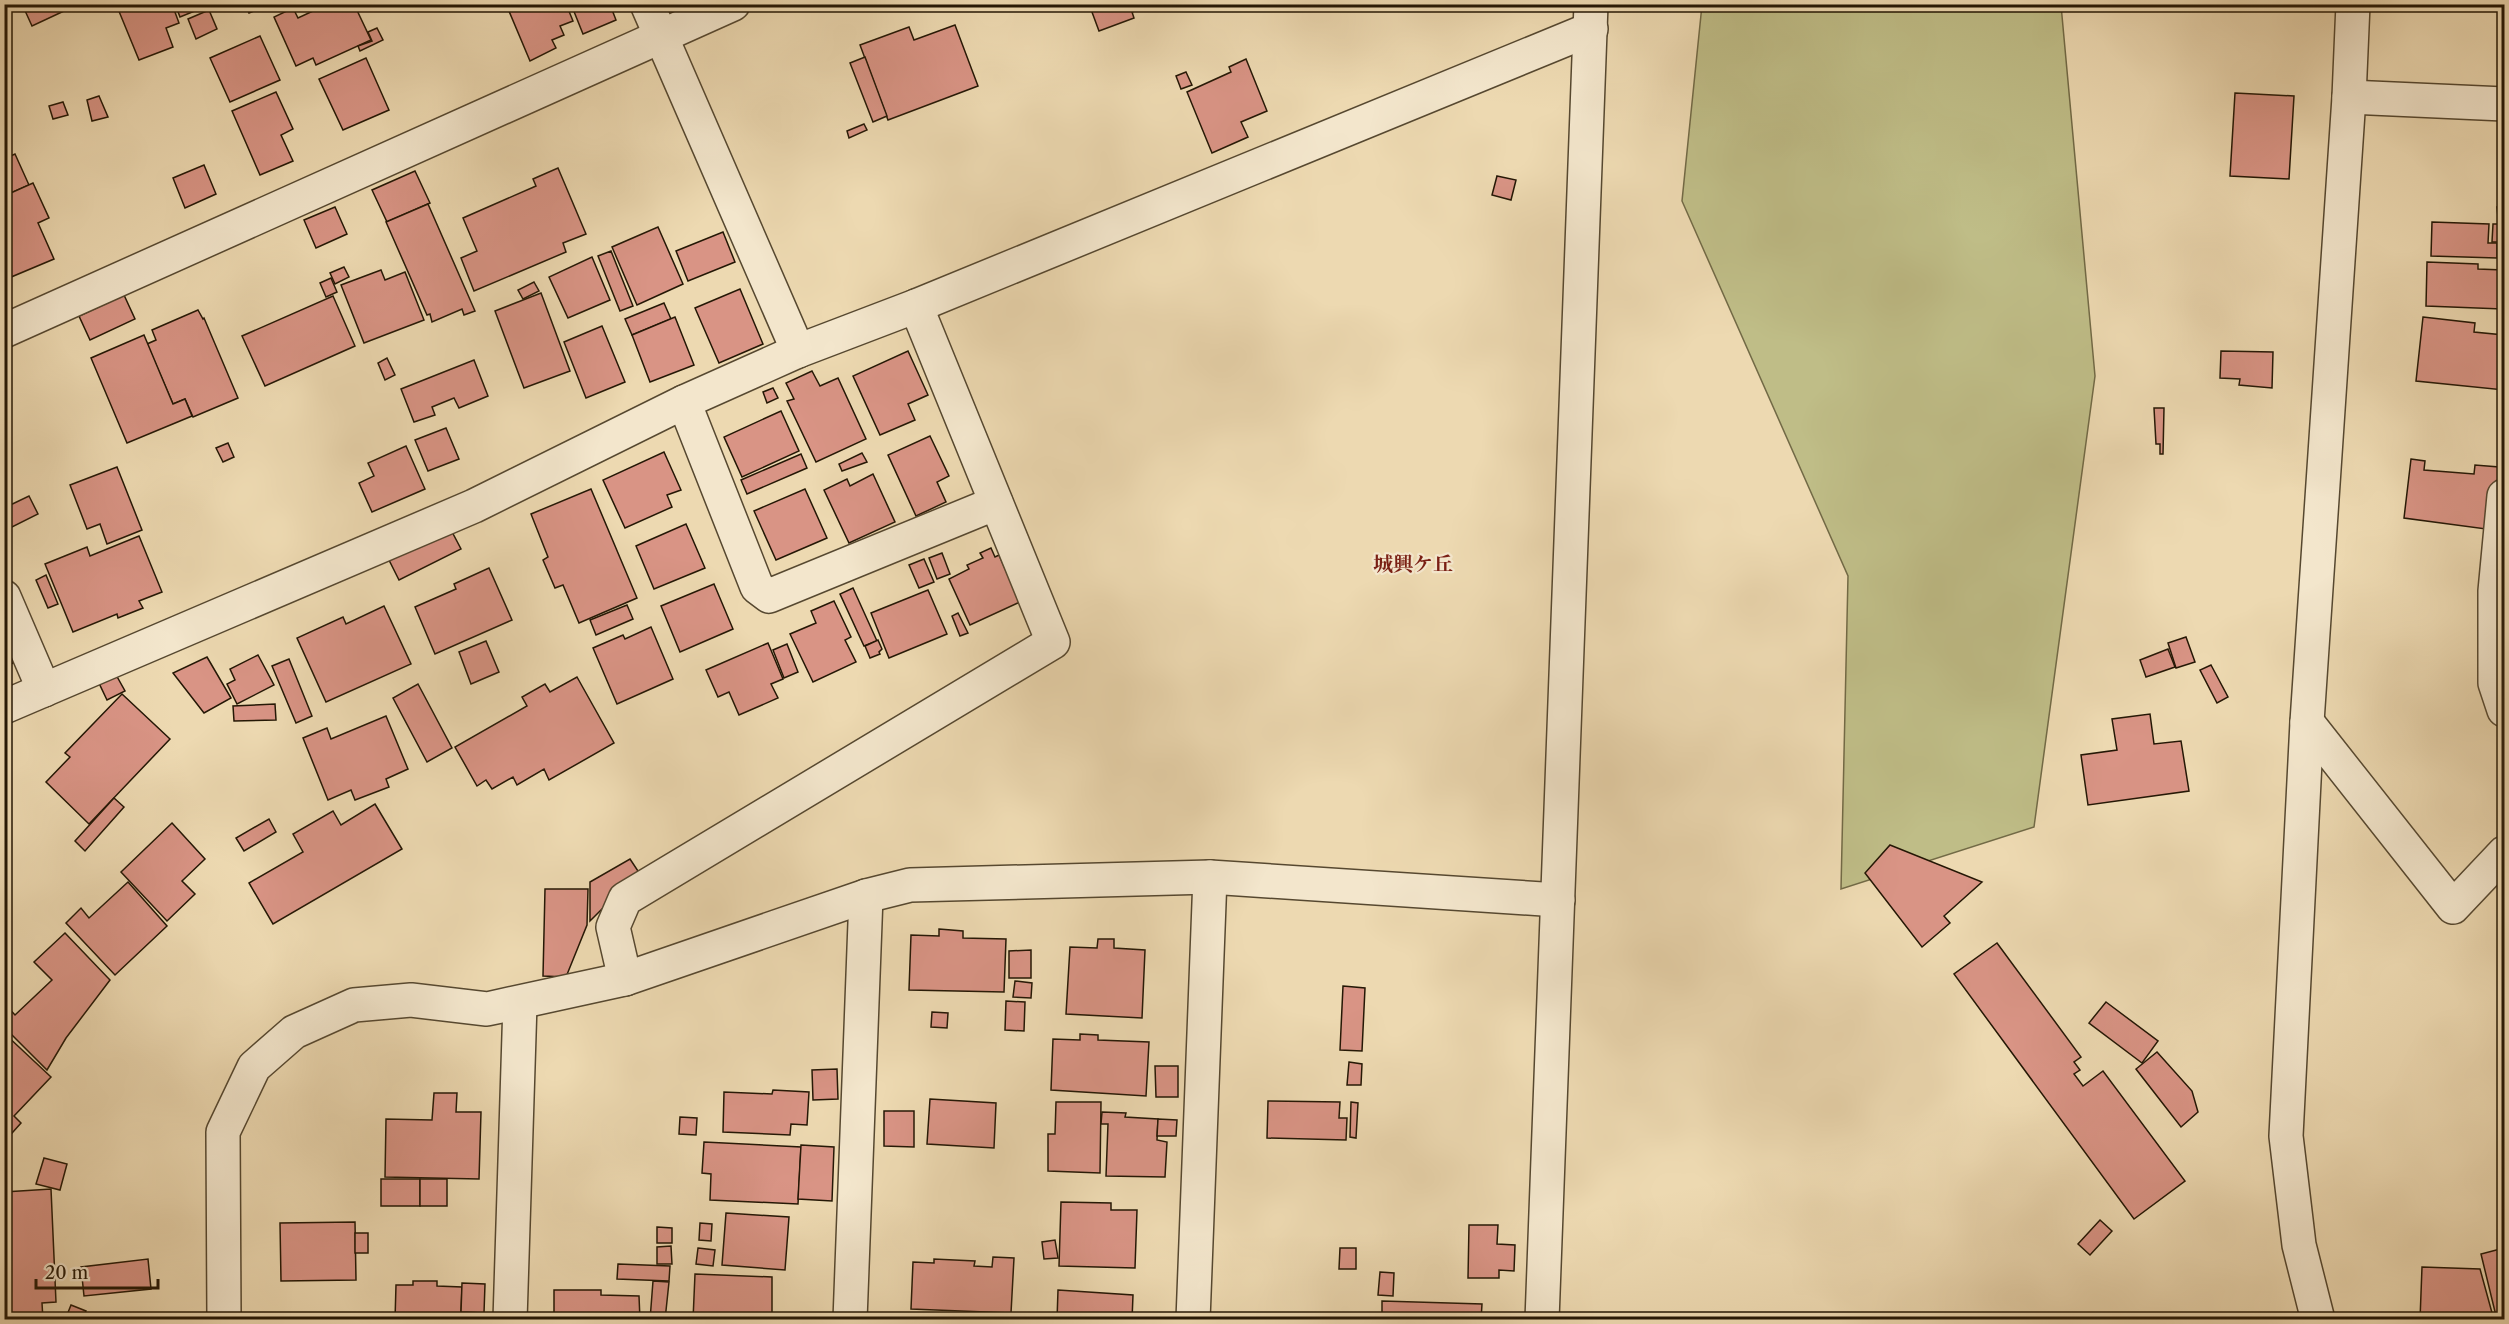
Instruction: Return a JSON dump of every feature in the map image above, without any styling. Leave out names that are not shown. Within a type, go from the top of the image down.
[{"type":"street","points":[[646,4],[798,351]]},
{"type":"street","points":[[4,331],[733,4]]},
{"type":"street","points":[[2318,1320],[2299,1245],[2286,1136],[2307,722],[2349,97],[2353,4]]},
{"type":"street","points":[[4,707],[474,506],[684,402],[798,351],[916,306],[1591,17],[1542,1320]]},
{"type":"street","points":[[2349,97],[2505,104]]},
{"type":"street","points":[[626,980],[613,927],[625,899],[1053,642],[916,306]]},
{"type":"street","points":[[684,402],[757,587],[769,596],[996,504]]},
{"type":"street","points":[[2505,496],[2494,591],[2495,683],[2505,710]]},
{"type":"street","points":[[4,597],[44,690]]},
{"type":"street","points":[[2307,722],[2453,907],[2505,853]]},
{"type":"street","points":[[224,1320],[223,1132],[254,1067],[294,1032],[354,1005],[411,1000],[487,1009],[520,1003],[626,980],[866,896],[910,885],[1210,877],[1558,900]]},
{"type":"street","points":[[1193,1320],[1210,877]]},
{"type":"street","points":[[850,1320],[866,896]]},
{"type":"street","points":[[510,1320],[520,1003]]},
{"type":"shaded area","points":[[1702,5],[2061,5],[2095,376],[2034,827],[1841,889],[1848,576],[1682,201]]},
{"type":"building","points":[[22,4],[79,4],[32,26]]},
{"type":"building","points":[[116,4],[172,4],[179,23],[166,28],[173,47],[139,60]]},
{"type":"building","points":[[175,4],[225,4],[209,11],[207,6],[180,17]]},
{"type":"building","points":[[245,4],[257,4],[259,9],[249,13]]},
{"type":"building","points":[[328,4],[354,4],[371,40],[316,65],[313,58],[296,66],[274,17],[293,8],[298,18]]},
{"type":"building","points":[[506,4],[566,4],[573,21],[560,26],[564,35],[552,40],[556,48],[530,61]]},
{"type":"building","points":[[571,4],[617,4],[611,7],[616,20],[583,34]]},
{"type":"building","points":[[1089,4],[1153,5],[1132,12],[1134,18],[1099,31]]},
{"type":"building","points":[[209,10],[217,29],[196,39],[188,19]]},
{"type":"building","points":[[955,25],[978,86],[888,120],[860,45],[909,27],[914,40]]},
{"type":"building","points":[[377,28],[383,40],[360,51],[358,46],[372,41],[368,32]]},
{"type":"building","points":[[260,36],[280,80],[230,102],[210,58]]},
{"type":"building","points":[[865,57],[887,116],[873,122],[850,63]]},
{"type":"building","points":[[366,58],[389,110],[343,130],[319,79]]},
{"type":"building","points":[[1246,59],[1267,111],[1241,122],[1248,137],[1212,153],[1187,92],[1231,72],[1229,67]]},
{"type":"building","points":[[1186,72],[1192,85],[1181,89],[1176,76]]},
{"type":"building","points":[[276,92],[293,129],[281,135],[293,161],[260,175],[232,111]]},
{"type":"building","points":[[2235,93],[2294,96],[2289,179],[2230,176]]},
{"type":"building","points":[[99,96],[108,117],[92,121],[87,100]]},
{"type":"building","points":[[63,102],[68,115],[53,119],[49,106]]},
{"type":"building","points":[[864,124],[867,130],[849,138],[847,131]]},
{"type":"building","points":[[15,154],[29,185],[4,196],[4,159]]},
{"type":"building","points":[[204,165],[216,194],[185,208],[173,178]]},
{"type":"building","points":[[558,168],[586,234],[563,243],[566,252],[474,291],[461,258],[477,251],[463,218],[536,186],[533,179]]},
{"type":"building","points":[[415,171],[430,203],[387,222],[372,190]]},
{"type":"building","points":[[1497,176],[1516,180],[1511,200],[1492,195]]},
{"type":"building","points":[[33,183],[49,218],[38,223],[54,259],[4,280],[4,196]]},
{"type":"building","points":[[428,204],[475,311],[464,315],[462,309],[432,322],[386,222]]},
{"type":"building","points":[[335,207],[347,234],[316,248],[304,220]]},
{"type":"building","points":[[2497,207],[2504,207],[2504,216],[2498,217]]},
{"type":"building","points":[[2432,222],[2489,224],[2488,243],[2497,243],[2497,258],[2431,256]]},
{"type":"building","points":[[2493,224],[2504,224],[2504,242],[2492,242]]},
{"type":"building","points":[[658,227],[683,284],[637,305],[612,247]]},
{"type":"building","points":[[723,232],[735,262],[688,281],[676,251]]},
{"type":"building","points":[[611,251],[633,306],[620,311],[598,256]]},
{"type":"building","points":[[592,257],[610,300],[568,318],[549,277]]},
{"type":"building","points":[[2427,262],[2478,264],[2478,269],[2503,270],[2502,309],[2426,306]]},
{"type":"building","points":[[344,267],[349,277],[335,284],[330,273]]},
{"type":"building","points":[[381,270],[385,280],[405,272],[424,320],[364,343],[341,285]]},
{"type":"building","points":[[331,278],[337,292],[326,297],[320,283]]},
{"type":"building","points":[[534,282],[539,291],[523,299],[518,290]]},
{"type":"building","points":[[740,289],[763,344],[719,363],[695,308]]},
{"type":"building","points":[[541,293],[570,371],[524,388],[495,311]]},
{"type":"building","points":[[124,295],[135,319],[90,340],[79,316]]},
{"type":"building","points":[[333,296],[355,346],[265,386],[242,336]]},
{"type":"building","points":[[664,303],[671,319],[632,335],[625,319]]},
{"type":"building","points":[[198,310],[204,318],[238,398],[193,417],[185,399],[173,404],[147,344],[156,340],[152,330]]},
{"type":"building","points":[[675,317],[694,365],[650,382],[632,335]]},
{"type":"building","points":[[2423,317],[2475,323],[2474,332],[2504,335],[2504,390],[2416,381]]},
{"type":"building","points":[[602,326],[625,382],[586,398],[564,342]]},
{"type":"building","points":[[144,335],[173,404],[185,399],[192,416],[127,443],[91,358]]},
{"type":"building","points":[[908,351],[928,395],[908,404],[915,420],[880,435],[853,376]]},
{"type":"building","points":[[2221,351],[2273,352],[2272,388],[2239,385],[2240,379],[2220,378]]},
{"type":"building","points":[[387,358],[395,375],[385,380],[378,363]]},
{"type":"building","points":[[474,360],[488,396],[459,408],[454,398],[432,407],[435,415],[414,422],[401,389]]},
{"type":"building","points":[[812,371],[820,386],[838,378],[866,439],[816,462],[787,401],[794,399],[786,383]]},
{"type":"building","points":[[773,388],[778,398],[767,403],[763,392]]},
{"type":"building","points":[[2154,408],[2164,408],[2163,454],[2160,454],[2160,444],[2156,444]]},
{"type":"building","points":[[781,411],[799,451],[742,477],[724,437]]},
{"type":"building","points":[[446,428],[459,459],[428,471],[415,440]]},
{"type":"building","points":[[930,436],[949,476],[937,482],[946,502],[916,516],[888,455]]},
{"type":"building","points":[[228,443],[234,457],[223,462],[216,448]]},
{"type":"building","points":[[406,446],[425,489],[372,512],[359,483],[374,476],[368,463]]},
{"type":"building","points":[[664,452],[681,490],[667,495],[672,507],[625,528],[603,480]]},
{"type":"building","points":[[862,453],[867,462],[842,471],[839,464]]},
{"type":"building","points":[[801,454],[807,468],[747,494],[741,480]]},
{"type":"building","points":[[2411,459],[2425,461],[2424,470],[2474,474],[2475,465],[2499,467],[2497,499],[2486,529],[2404,518]]},
{"type":"building","points":[[117,467],[142,530],[107,544],[100,524],[87,529],[70,485]]},
{"type":"building","points":[[873,474],[895,522],[849,543],[824,490],[847,479],[850,486]]},
{"type":"building","points":[[591,489],[637,598],[579,623],[563,585],[555,588],[543,560],[548,557],[531,514]]},
{"type":"building","points":[[805,489],[827,538],[776,560],[754,511]]},
{"type":"building","points":[[29,496],[38,514],[10,528],[4,515],[4,508]]},
{"type":"building","points":[[686,524],[705,568],[654,589],[636,546]]},
{"type":"building","points":[[450,528],[461,549],[399,580],[388,558]]},
{"type":"building","points":[[139,536],[162,592],[139,601],[143,608],[118,618],[117,614],[73,632],[45,564],[87,547],[90,556]]},
{"type":"building","points":[[991,548],[995,557],[999,555],[1020,602],[970,625],[949,579],[969,569],[967,565],[983,558],[980,553]]},
{"type":"building","points":[[942,553],[950,574],[937,579],[929,558]]},
{"type":"building","points":[[924,559],[934,582],[919,588],[909,565]]},
{"type":"building","points":[[489,568],[512,620],[435,654],[415,607],[456,589],[454,584]]},
{"type":"building","points":[[46,575],[58,604],[48,608],[36,580]]},
{"type":"building","points":[[714,584],[733,629],[680,652],[661,606]]},
{"type":"building","points":[[853,588],[877,641],[864,646],[840,594]]},
{"type":"building","points":[[928,590],[947,634],[889,658],[871,613]]},
{"type":"building","points":[[834,601],[851,637],[845,640],[856,662],[813,682],[790,634],[816,623],[811,611]]},
{"type":"building","points":[[627,605],[633,619],[596,635],[590,620]]},
{"type":"building","points":[[384,606],[411,664],[326,702],[297,638],[343,617],[346,624]]},
{"type":"building","points":[[958,613],[968,633],[960,636],[952,616]]},
{"type":"building","points":[[4,622],[19,661],[4,666]]},
{"type":"building","points":[[651,627],[673,679],[617,704],[593,648],[623,635],[625,639]]},
{"type":"building","points":[[2186,637],[2195,662],[2176,668],[2168,643]]},
{"type":"building","points":[[878,640],[882,649],[880,654],[870,658],[865,646]]},
{"type":"building","points":[[486,641],[499,672],[471,684],[459,652]]},
{"type":"building","points":[[768,643],[783,679],[771,684],[778,698],[739,715],[729,692],[718,697],[706,670]]},
{"type":"building","points":[[787,644],[798,672],[784,678],[773,650]]},
{"type":"building","points":[[2168,649],[2175,667],[2146,677],[2140,660]]},
{"type":"building","points":[[258,655],[274,685],[237,704],[227,684],[235,680],[230,669]]},
{"type":"building","points":[[207,657],[231,698],[204,713],[173,673]]},
{"type":"building","points":[[289,659],[312,716],[296,723],[272,666]]},
{"type":"building","points":[[2211,665],[2228,697],[2217,703],[2200,670]]},
{"type":"building","points":[[115,673],[125,691],[107,700],[98,681]]},
{"type":"building","points":[[577,677],[614,743],[549,780],[544,769],[517,785],[513,777],[492,789],[486,780],[477,786],[455,747],[527,706],[522,697],[545,684],[550,692]]},
{"type":"building","points":[[418,684],[452,748],[427,762],[393,698]]},
{"type":"building","points":[[122,694],[170,739],[89,824],[46,782],[70,757],[65,753]]},
{"type":"building","points":[[275,704],[276,720],[234,721],[233,706]]},
{"type":"building","points":[[2150,714],[2154,744],[2181,741],[2189,791],[2088,805],[2081,755],[2117,750],[2112,719]]},
{"type":"building","points":[[386,716],[408,769],[386,779],[389,787],[355,800],[351,790],[328,800],[303,738],[327,728],[331,739]]},
{"type":"building","points":[[114,798],[124,807],[85,851],[75,841]]},
{"type":"building","points":[[375,804],[402,849],[273,924],[249,883],[303,852],[293,834],[333,811],[341,825]]},
{"type":"building","points":[[269,819],[276,832],[244,851],[236,838]]},
{"type":"building","points":[[172,823],[205,859],[182,881],[195,894],[167,921],[121,872]]},
{"type":"building","points":[[1890,845],[1982,882],[1944,916],[1950,923],[1922,947],[1865,873]]},
{"type":"building","points":[[630,859],[642,877],[612,899],[590,921],[590,882]]},
{"type":"building","points":[[128,882],[167,926],[115,975],[66,923],[81,908],[89,918]]},
{"type":"building","points":[[545,889],[588,889],[587,925],[566,977],[543,976]]},
{"type":"building","points":[[939,929],[963,931],[963,938],[1006,939],[1004,992],[909,990],[911,935],[939,936]]},
{"type":"building","points":[[65,933],[110,980],[66,1038],[47,1070],[4,1027],[4,1003],[15,1015],[52,980],[34,962]]},
{"type":"building","points":[[1098,939],[1114,939],[1114,948],[1145,950],[1142,1018],[1066,1014],[1070,947],[1097,948]]},
{"type":"building","points":[[1997,943],[2081,1057],[2074,1062],[2080,1070],[2074,1074],[2083,1086],[2103,1071],[2185,1181],[2134,1219],[1954,974]]},
{"type":"building","points":[[1031,950],[1031,978],[1009,978],[1009,951]]},
{"type":"building","points":[[1015,981],[1032,983],[1031,998],[1013,997]]},
{"type":"building","points":[[1343,986],[1365,988],[1362,1051],[1340,1050]]},
{"type":"building","points":[[1006,1001],[1025,1002],[1024,1031],[1005,1030]]},
{"type":"building","points":[[2106,1002],[2158,1041],[2142,1063],[2089,1023]]},
{"type":"building","points":[[932,1012],[948,1013],[947,1028],[931,1027]]},
{"type":"building","points":[[4,1033],[51,1077],[14,1116],[21,1123],[4,1142]]},
{"type":"building","points":[[1080,1034],[1098,1035],[1098,1040],[1149,1042],[1146,1096],[1051,1090],[1053,1039],[1080,1040]]},
{"type":"building","points":[[2157,1052],[2192,1091],[2198,1112],[2181,1127],[2136,1069]]},
{"type":"building","points":[[1349,1062],[1362,1064],[1361,1085],[1347,1085]]},
{"type":"building","points":[[1155,1066],[1178,1066],[1178,1097],[1156,1097]]},
{"type":"building","points":[[837,1069],[838,1099],[813,1100],[812,1070]]},
{"type":"building","points":[[773,1090],[809,1092],[807,1125],[791,1124],[790,1135],[723,1132],[724,1092],[772,1094]]},
{"type":"building","points":[[434,1093],[457,1093],[456,1112],[481,1112],[479,1179],[385,1177],[386,1119],[432,1120]]},
{"type":"building","points":[[930,1099],[996,1103],[994,1148],[927,1144]]},
{"type":"building","points":[[1268,1101],[1340,1102],[1339,1118],[1347,1118],[1346,1140],[1267,1138]]},
{"type":"building","points":[[1056,1102],[1101,1102],[1100,1173],[1048,1171],[1048,1134],[1055,1134]]},
{"type":"building","points":[[1351,1102],[1358,1103],[1356,1138],[1350,1137]]},
{"type":"building","points":[[884,1111],[914,1111],[914,1147],[884,1146]]},
{"type":"building","points":[[1102,1112],[1126,1113],[1125,1117],[1158,1119],[1157,1140],[1167,1142],[1165,1177],[1106,1176],[1108,1124],[1101,1124]]},
{"type":"building","points":[[680,1117],[697,1118],[696,1135],[679,1134]]},
{"type":"building","points":[[1158,1119],[1177,1120],[1176,1136],[1157,1136]]},
{"type":"building","points":[[704,1142],[801,1147],[798,1204],[710,1200],[711,1174],[702,1173]]},
{"type":"building","points":[[801,1145],[834,1147],[832,1201],[798,1199]]},
{"type":"building","points":[[44,1158],[67,1164],[60,1190],[36,1184]]},
{"type":"building","points":[[381,1179],[420,1179],[420,1206],[381,1206]]},
{"type":"building","points":[[420,1179],[447,1179],[447,1206],[420,1206]]},
{"type":"building","points":[[51,1189],[56,1302],[42,1303],[43,1320],[4,1320],[4,1192]]},
{"type":"building","points":[[1061,1202],[1111,1203],[1111,1210],[1137,1210],[1135,1268],[1059,1266]]},
{"type":"building","points":[[726,1213],[789,1217],[785,1270],[722,1265]]},
{"type":"building","points":[[2100,1220],[2112,1231],[2090,1255],[2078,1244]]},
{"type":"building","points":[[355,1222],[356,1280],[281,1281],[280,1223]]},
{"type":"building","points":[[700,1223],[712,1224],[711,1241],[699,1240]]},
{"type":"building","points":[[1469,1225],[1498,1225],[1497,1244],[1515,1245],[1514,1271],[1499,1270],[1499,1278],[1468,1278]]},
{"type":"building","points":[[657,1227],[672,1228],[672,1243],[657,1243]]},
{"type":"building","points":[[355,1233],[368,1233],[368,1253],[355,1253]]},
{"type":"building","points":[[1055,1240],[1058,1258],[1044,1259],[1042,1242]]},
{"type":"building","points":[[671,1246],[672,1264],[657,1264],[657,1247]]},
{"type":"building","points":[[698,1248],[715,1250],[713,1266],[696,1264]]},
{"type":"building","points":[[1340,1248],[1356,1248],[1356,1269],[1339,1269]]},
{"type":"building","points":[[2504,1248],[2504,1320],[2497,1320],[2481,1254]]},
{"type":"building","points":[[993,1257],[1014,1258],[1011,1313],[911,1309],[913,1262],[934,1263],[934,1259],[975,1261],[974,1266],[992,1267]]},
{"type":"building","points":[[148,1259],[151,1289],[84,1296],[81,1267]]},
{"type":"building","points":[[618,1264],[670,1266],[669,1281],[617,1279]]},
{"type":"building","points":[[2422,1267],[2480,1269],[2494,1320],[2420,1320]]},
{"type":"building","points":[[1380,1272],[1394,1273],[1393,1296],[1378,1295]]},
{"type":"building","points":[[695,1274],[772,1277],[772,1314],[765,1313],[765,1320],[693,1320]]},
{"type":"building","points":[[413,1281],[437,1281],[437,1286],[462,1287],[461,1312],[473,1312],[473,1320],[395,1320],[396,1285],[413,1285]]},
{"type":"building","points":[[653,1281],[669,1282],[665,1320],[650,1320]]},
{"type":"building","points":[[462,1283],[485,1284],[484,1313],[461,1312]]},
{"type":"building","points":[[554,1290],[601,1290],[601,1295],[639,1296],[640,1320],[554,1320]]},
{"type":"building","points":[[1058,1290],[1133,1295],[1132,1320],[1057,1320]]},
{"type":"building","points":[[1382,1301],[1482,1304],[1481,1320],[1382,1320]]},
{"type":"building","points":[[71,1305],[86,1311],[82,1320],[65,1320]]},
{"type":"district","name":"城興ケ丘","points":[[1413,564]]}]
